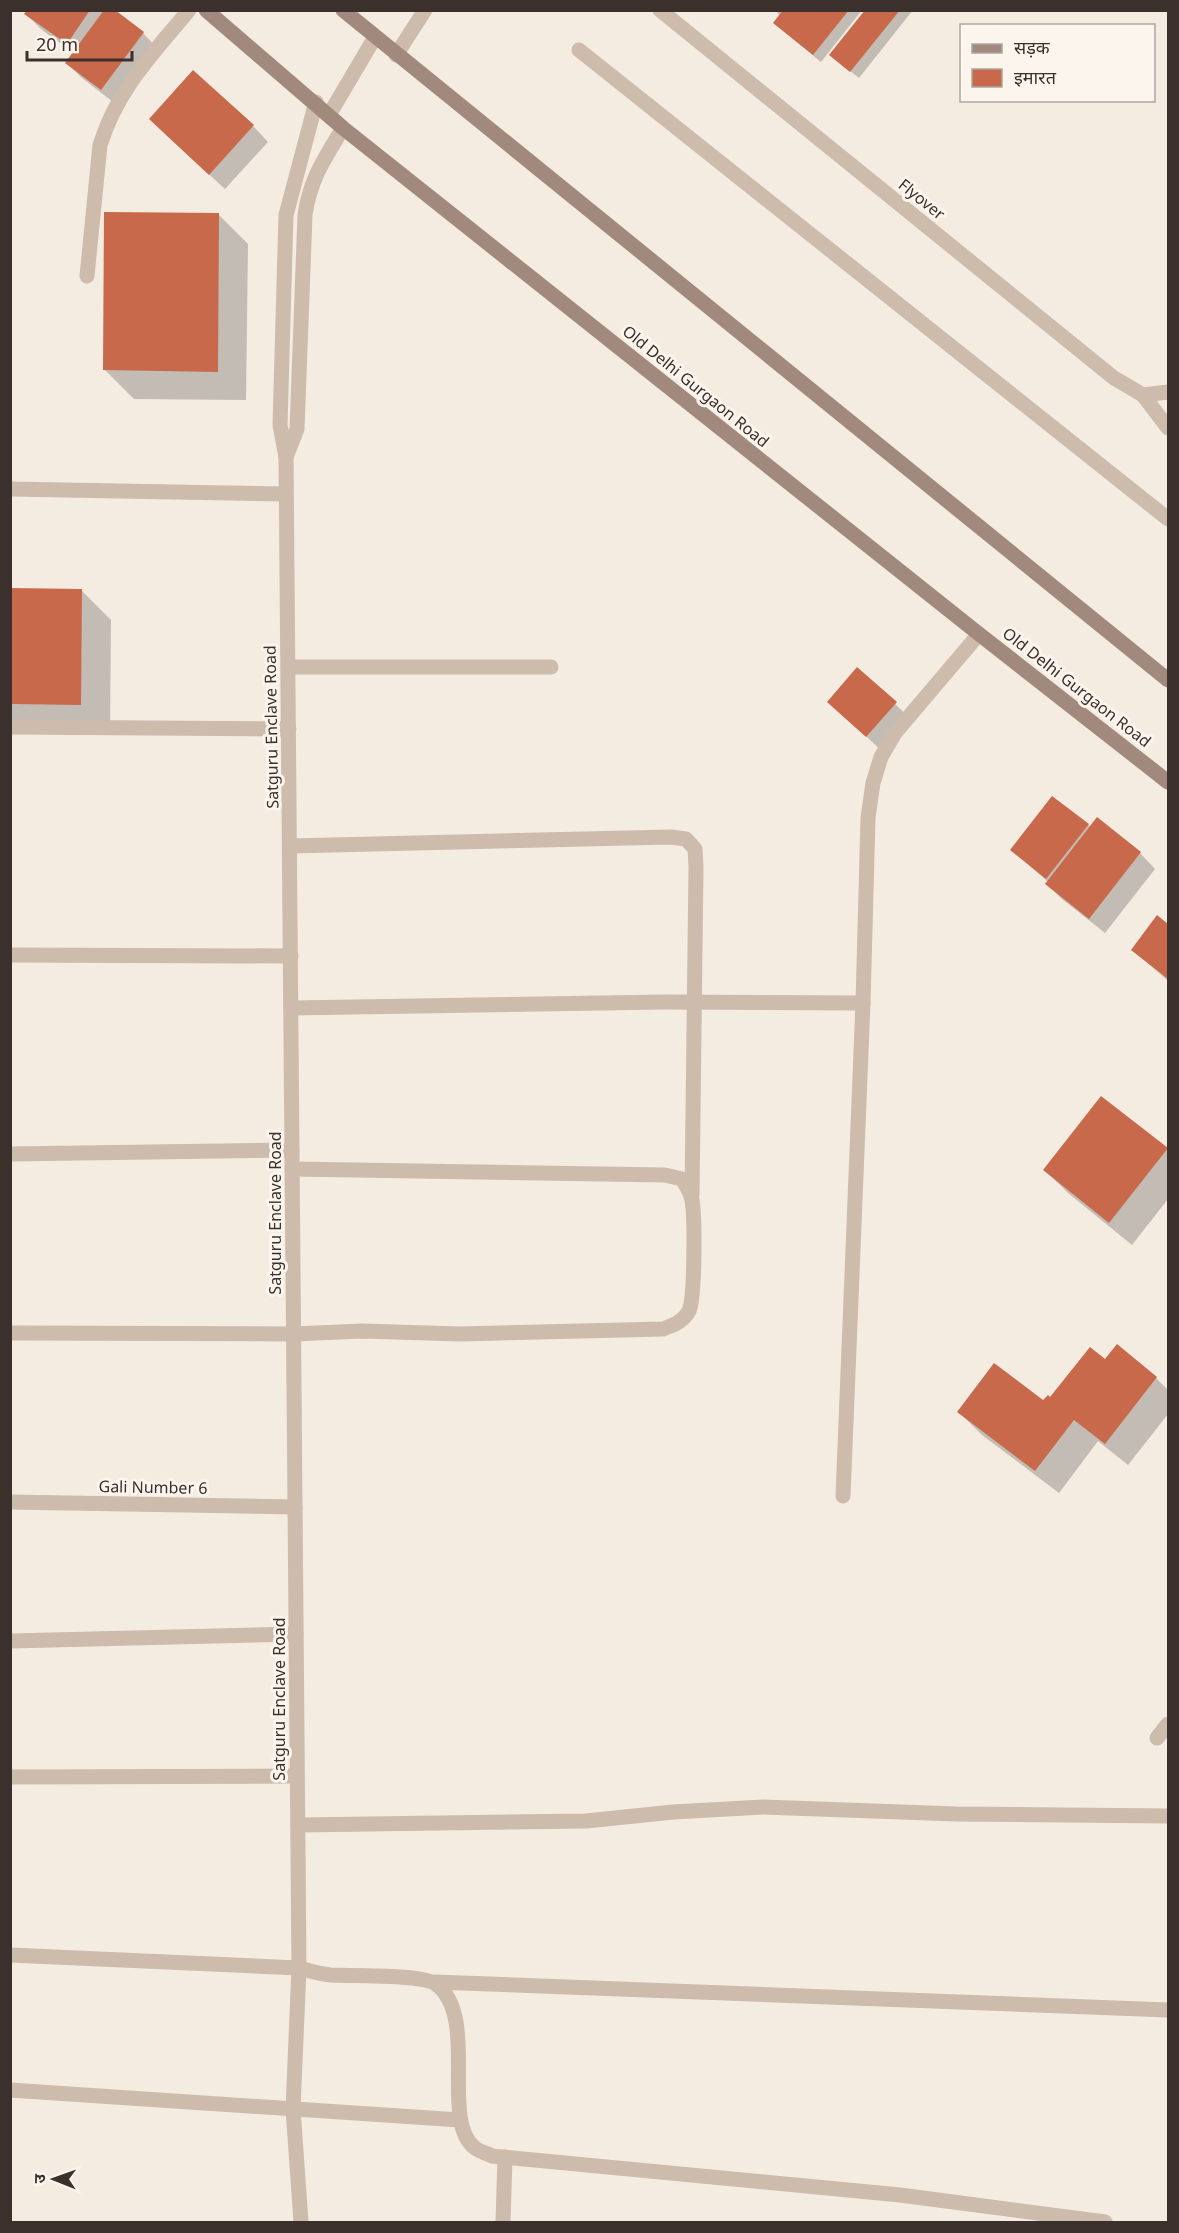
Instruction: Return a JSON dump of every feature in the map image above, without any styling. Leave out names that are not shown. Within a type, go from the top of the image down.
[{"type":"main road","name":"Old Delhi Gurgaon Road","points":[[206,10],[316,102],[343,128],[1168,782]]},
{"type":"main road","points":[[343,10],[1168,680]]},
{"type":"street","points":[[87,276],[100,145],[106,125],[118,100],[132,79],[189,10]]},
{"type":"street","points":[[396,55],[425,10]]},
{"type":"street","name":"Flyover","points":[[660,10],[1114,378],[1143,395]]},
{"type":"street","points":[[329,116],[375,37]]},
{"type":"street","points":[[579,50],[1168,519]]},
{"type":"street","name":"Satguru Enclave Road","points":[[301,2223],[293,2109],[299,1968],[298,1826],[286,457],[280,425],[286,215],[316,102]]},
{"type":"street","name":"Satguru Enclave Road","points":[[286,457],[297,429],[305,215],[308,193],[318,170],[343,128]]},
{"type":"street","points":[[1143,395],[1168,392]]},
{"type":"street","points":[[1143,395],[1168,428]]},
{"type":"street","points":[[10,489],[286,494]]},
{"type":"street","points":[[843,1496],[863,1003],[868,818],[873,783],[881,757],[895,733],[979,634]]},
{"type":"street","points":[[288,667],[551,667]]},
{"type":"street","points":[[10,727],[289,729]]},
{"type":"street","points":[[10,1333],[293,1334],[362,1331],[460,1334],[663,1329],[680,1323],[688,1311],[693,1261],[695,849],[686,839],[671,837],[290,846]]},
{"type":"street","points":[[10,955],[291,956]]},
{"type":"street","points":[[291,1008],[693,1002],[863,1003]]},
{"type":"street","points":[[10,1154],[292,1150]]},
{"type":"street","points":[[292,1169],[665,1176],[682,1179],[692,1197]]},
{"type":"street","name":"Gali Number 6","points":[[10,1502],[295,1507]]},
{"type":"street","points":[[10,1641],[296,1634]]},
{"type":"street","points":[[1157,1738],[1168,1724]]},
{"type":"street","points":[[10,1777],[297,1776]]},
{"type":"street","points":[[298,1826],[586,1821],[674,1812],[763,1808],[956,1814],[1168,1816]]},
{"type":"street","points":[[10,1955],[299,1968],[329,1974],[420,1979],[435,1983],[1168,2010]]},
{"type":"street","points":[[435,1983],[454,2009],[460,2120],[467,2138],[476,2149],[492,2156],[900,2195],[1105,2223]]},
{"type":"street","points":[[10,2090],[460,2120]]},
{"type":"street","points":[[503,2223],[505,2157]]},
{"type":"building","points":[[27,10],[90,10],[67,44],[24,14]]},
{"type":"building","points":[[104,10],[115,10],[144,32],[101,90],[65,63]]},
{"type":"building","points":[[783,10],[849,10],[813,55],[773,23]]},
{"type":"building","points":[[865,10],[900,10],[850,72],[829,55]]},
{"type":"building","points":[[193,70],[254,125],[209,175],[149,119]]},
{"type":"building","points":[[104,212],[219,213],[218,372],[103,370]]},
{"type":"building","points":[[10,588],[82,589],[81,705],[10,704]]},
{"type":"building","points":[[857,667],[897,702],[866,737],[827,702]]},
{"type":"building","points":[[1052,796],[1089,824],[1046,879],[1010,850]]},
{"type":"building","points":[[1097,817],[1141,852],[1089,919],[1045,884]]},
{"type":"building","points":[[1157,915],[1168,924],[1168,979],[1131,950]]},
{"type":"building","points":[[1101,1096],[1168,1148],[1109,1223],[1043,1170]]},
{"type":"building","points":[[1117,1344],[1157,1377],[1105,1444],[1074,1420],[1035,1471],[957,1412],[994,1363],[1043,1400],[1048,1395],[1050,1397],[1090,1347],[1105,1359]]}]
